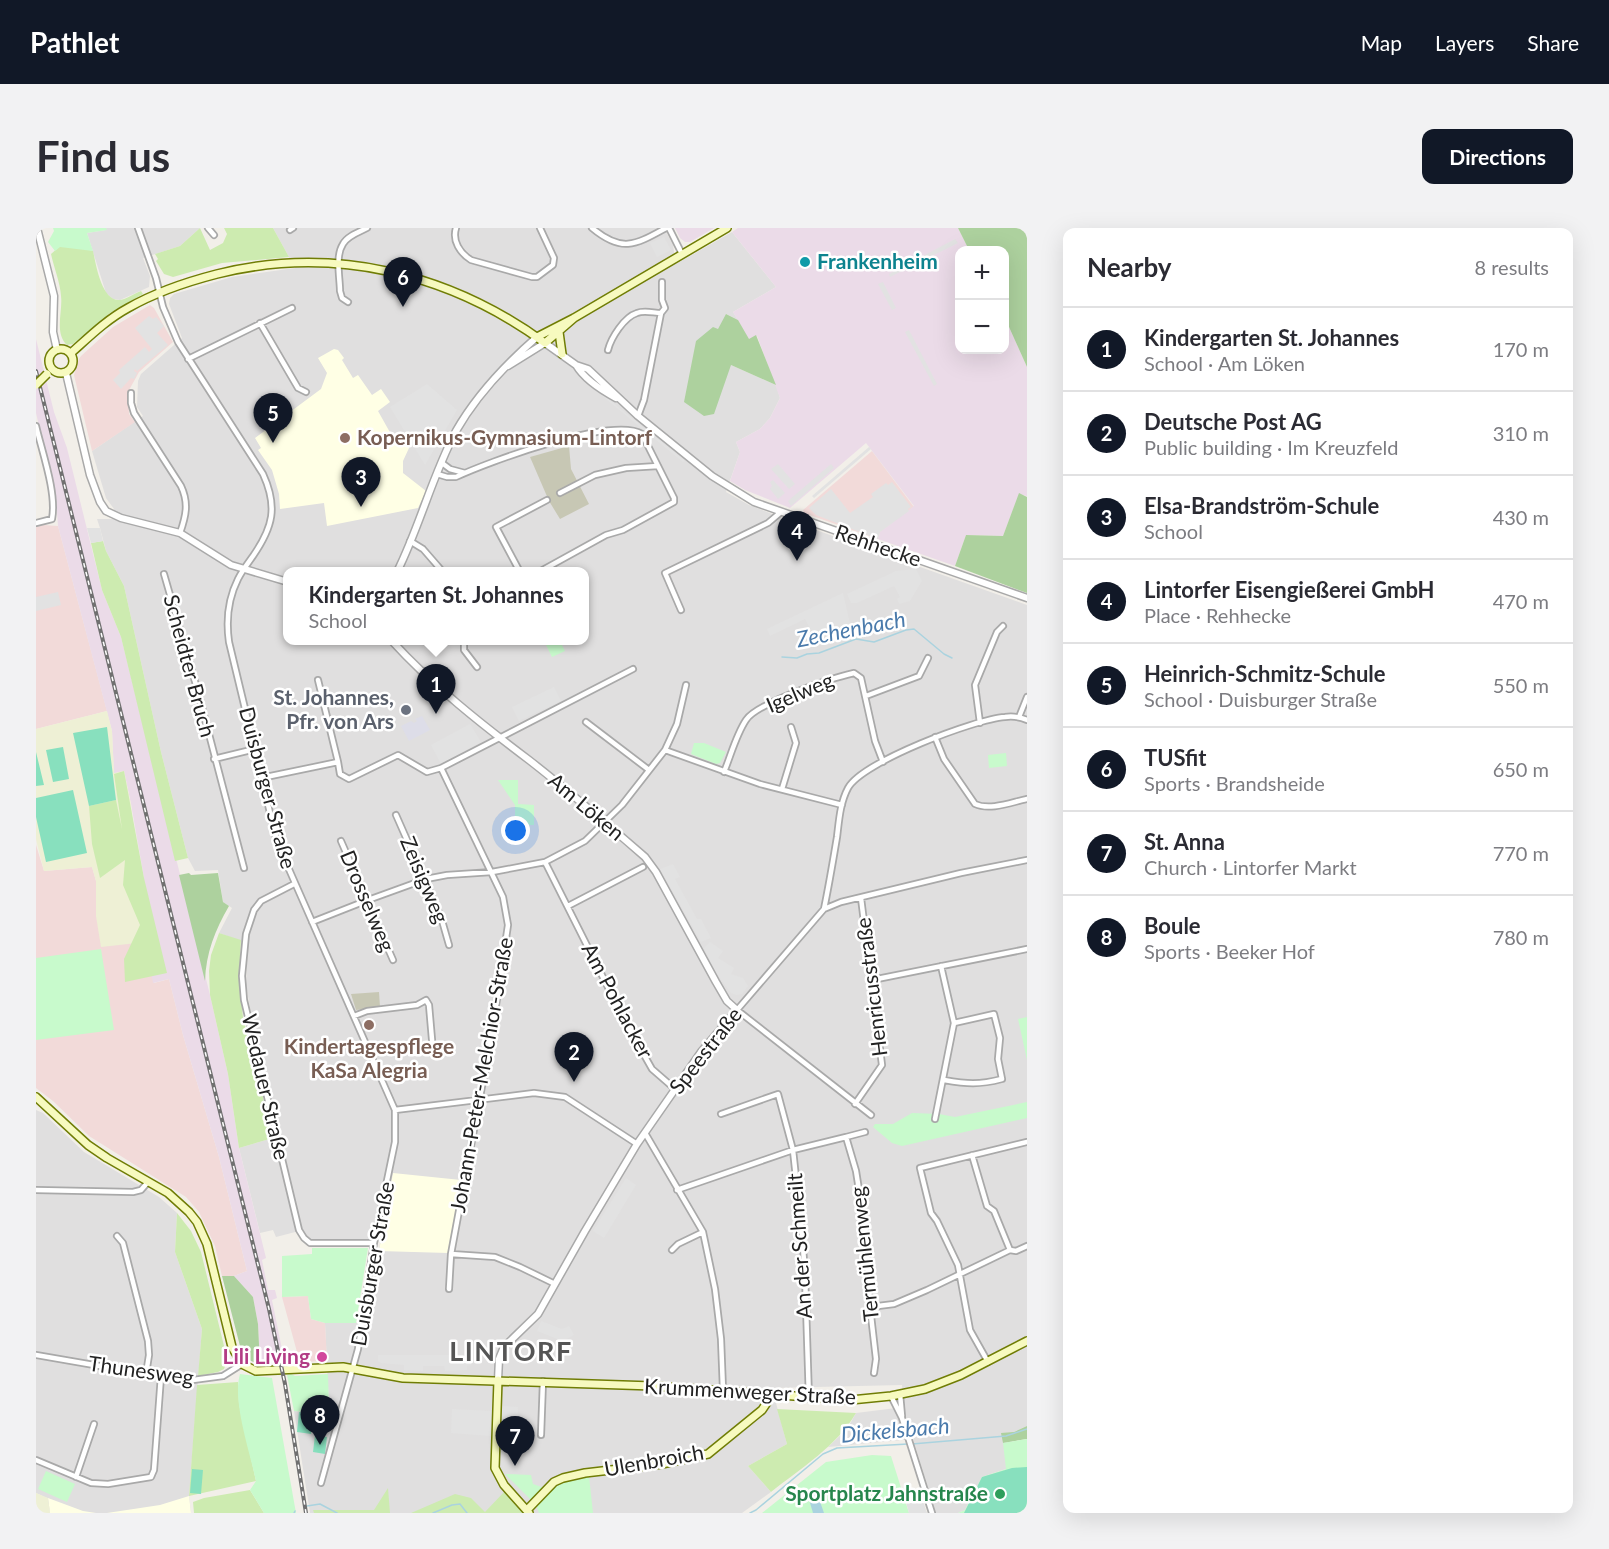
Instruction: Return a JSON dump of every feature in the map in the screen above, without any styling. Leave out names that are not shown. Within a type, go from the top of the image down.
[{"type":"main road","points":[[537,337],[574,318],[727,228]]},
{"type":"main road","name":"Rehhecke","points":[[71,353],[114,316],[160,292],[202,278],[248,267],[282,264],[340,263],[403,275],[454,291],[498,312],[545,343]]},
{"type":"main road","points":[[545,343],[574,318]]},
{"type":"main road","points":[[559,332],[562,354]]},
{"type":"main road","points":[[36,385],[50,372],[66,373],[74,364],[71,353],[64,349],[57,350],[50,356],[50,372]]},
{"type":"main road","points":[[36,1097],[88,1145],[181,1203],[197,1222],[202,1233],[232,1347],[242,1364],[249,1369],[266,1372],[325,1367],[354,1368]]},
{"type":"main road","name":"Krummenweger Straße","points":[[354,1368],[403,1378],[543,1381],[723,1390],[809,1399],[851,1400],[891,1396],[939,1384],[1027,1341]]},
{"type":"main road","points":[[498,1380],[495,1468],[504,1485],[528,1512]]},
{"type":"main road","name":"Ulenbroich","points":[[528,1512],[554,1482],[563,1478],[585,1473],[662,1464],[708,1454],[762,1410],[772,1395]]},
{"type":"street","points":[[37,228],[54,296],[53,332],[57,350]]},
{"type":"street","name":"Duisburger Straße","points":[[138,228],[174,332],[188,359],[263,474],[271,495],[273,506],[270,527],[238,579],[231,601],[227,631],[277,842],[395,1110],[395,1142],[374,1243],[354,1368],[321,1483]]},
{"type":"street","points":[[208,228],[214,235]]},
{"type":"street","points":[[348,302],[342,298],[340,291],[343,244],[367,228]]},
{"type":"street","points":[[456,228],[455,241],[464,255],[471,260],[532,278],[553,265],[554,258],[540,228]]},
{"type":"street","points":[[592,228],[618,245],[636,243],[667,228],[682,254]]},
{"type":"street","points":[[638,416],[644,400],[661,313],[665,308],[662,300],[662,282]]},
{"type":"street","points":[[188,359],[292,308]]},
{"type":"street","points":[[608,350],[614,335],[633,315],[641,312],[661,313]]},
{"type":"street","points":[[260,323],[298,388],[306,392]]},
{"type":"street","points":[[399,567],[437,474],[471,407],[537,337]]},
{"type":"street","points":[[508,366],[545,343]]},
{"type":"street","name":"Rehhecke","points":[[545,343],[576,365],[588,369],[638,416],[731,489],[754,502],[1027,598]]},
{"type":"street","points":[[66,373],[90,475],[102,507],[111,514],[180,533],[231,565],[283,581]]},
{"type":"street","points":[[131,393],[134,413],[185,494],[186,517],[180,533]]},
{"type":"street","points":[[36,426],[52,493],[53,517],[36,524]]},
{"type":"street","points":[[437,474],[456,477],[566,438],[627,429],[642,434],[674,498],[672,505],[623,530],[606,535],[548,567]]},
{"type":"street","points":[[442,463],[450,469],[465,473]]},
{"type":"street","points":[[560,493],[595,475],[626,468],[658,466]]},
{"type":"street","points":[[517,567],[496,527],[548,500]]},
{"type":"street","points":[[681,610],[665,573],[768,523],[781,512]]},
{"type":"street","points":[[410,541],[423,549],[439,567]]},
{"type":"street","name":"Scheidter Bruch","points":[[164,574],[198,692],[244,868]]},
{"type":"street","points":[[980,723],[975,685],[997,632],[1002,626]]},
{"type":"street","name":"Am Löken","points":[[396,645],[437,688],[605,822],[650,862],[727,1001],[737,1010]]},
{"type":"street","points":[[464,645],[464,650],[477,667]]},
{"type":"street","points":[[866,696],[919,675],[928,658]]},
{"type":"street","points":[[318,680],[340,774],[349,779],[398,755],[427,772],[441,768],[633,669]]},
{"type":"street","name":"Igelweg","points":[[724,772],[747,717],[775,701],[836,677],[854,673],[861,678],[875,741],[883,762]]},
{"type":"street","points":[[312,922],[426,879],[492,872],[545,862],[585,841],[622,805],[665,750],[677,724],[686,685]]},
{"type":"street","points":[[1019,717],[1027,697]]},
{"type":"street","points":[[824,909],[842,805],[849,786],[871,768],[914,745],[935,737],[1004,717],[1019,717],[1027,720]]},
{"type":"street","points":[[586,722],[649,770]]},
{"type":"street","points":[[782,789],[796,743],[791,727]]},
{"type":"street","points":[[935,737],[944,759],[975,804],[990,807],[1027,799]]},
{"type":"street","name":"Scheidter Bruch","points":[[214,759],[255,749]]},
{"type":"street","points":[[665,750],[724,772],[842,805]]},
{"type":"street","points":[[261,778],[338,762]]},
{"type":"street","name":"Johann-Peter-Melchior-Straße","points":[[441,768],[503,897],[508,925],[480,1100],[451,1254],[449,1289]]},
{"type":"street","name":"Zeisigweg","points":[[396,815],[426,879],[444,925],[449,945]]},
{"type":"street","name":"Drosselweg","points":[[341,841],[393,960]]},
{"type":"street","points":[[824,909],[841,902],[961,873],[1027,860]]},
{"type":"street","name":"Am Pohlacker","points":[[545,862],[626,1023],[651,1067],[675,1089]]},
{"type":"street","points":[[567,906],[643,867]]},
{"type":"street","name":"Wedauer Straße","points":[[294,884],[261,901],[254,910],[246,934],[243,954],[244,1000],[299,1230],[304,1239],[310,1243],[374,1243]]},
{"type":"street","name":"Henricusstraße","points":[[855,1104],[882,1065],[861,898]]},
{"type":"street","name":"Speestraße","points":[[498,1380],[499,1359],[504,1347],[532,1322],[638,1144],[675,1089],[701,1052],[824,909]]},
{"type":"street","points":[[872,980],[1027,949]]},
{"type":"street","points":[[935,1119],[954,1023],[941,966]]},
{"type":"street","points":[[354,1016],[367,1011],[417,1005],[426,1000],[429,1005],[433,1051]]},
{"type":"street","points":[[737,1010],[871,1115]]},
{"type":"street","points":[[944,1080],[970,1085],[1002,1079],[998,1059],[1000,1038],[994,1014],[954,1023]]},
{"type":"street","points":[[395,1110],[534,1093],[565,1097],[638,1144]]},
{"type":"street","name":"An der Schmeilt","points":[[720,1114],[778,1094],[793,1150],[805,1275],[809,1399]]},
{"type":"street","points":[[677,1190],[793,1150],[865,1132]]},
{"type":"street","points":[[645,1133],[703,1232],[715,1289],[723,1367],[723,1390]]},
{"type":"street","name":"Termühlenweg","points":[[846,1137],[856,1171],[862,1208],[876,1359],[874,1373]]},
{"type":"street","points":[[988,1362],[970,1330],[961,1273],[937,1221],[931,1214],[920,1168],[1027,1142]]},
{"type":"street","points":[[972,1155],[987,1206],[994,1211],[1010,1250]]},
{"type":"street","points":[[36,1190],[133,1192],[141,1190],[148,1182]]},
{"type":"street","points":[[672,1250],[678,1244],[703,1232]]},
{"type":"street","points":[[117,1236],[123,1243],[148,1341],[149,1355],[146,1374]]},
{"type":"street","points":[[870,1307],[894,1304],[1010,1250],[1016,1251],[1027,1246]]},
{"type":"street","points":[[451,1254],[495,1257],[520,1266],[555,1284]]},
{"type":"street","name":"Thunesweg","points":[[36,1355],[193,1380],[215,1378],[233,1371],[242,1364]]},
{"type":"street","points":[[36,1460],[91,1483],[108,1484],[151,1477],[154,1470],[162,1376]]},
{"type":"street","points":[[541,1435],[543,1381]]},
{"type":"street","points":[[900,1394],[902,1418]]},
{"type":"street","points":[[891,1396],[902,1418],[932,1513]]},
{"type":"street","points":[[76,1477],[94,1424]]},
{"type":"shaded area","points":[[106,228],[200,228],[180,246],[143,258],[150,276],[149,287],[120,300],[113,299],[106,293],[87,233],[106,230]]},
{"type":"shaded area","points":[[273,228],[664,228],[673,245],[676,264],[732,232],[776,287],[733,312],[738,320],[726,314],[731,365],[776,385],[780,398],[770,418],[760,429],[736,442],[740,452],[726,492],[749,505],[785,519],[1027,605],[1027,1426],[1014,1432],[1006,1469],[982,1477],[965,1510],[958,1513],[936,1513],[913,1439],[828,1447],[847,1429],[856,1413],[904,1407],[902,1385],[772,1388],[787,1444],[748,1466],[771,1492],[742,1513],[310,1513],[294,1411],[331,1414],[325,1323],[366,1322],[381,1239],[311,1240],[303,1230],[276,1237],[273,1230],[260,1233],[239,1148],[280,1136],[246,985],[248,944],[219,933],[232,908],[223,902],[218,870],[195,871],[188,858],[161,752],[124,586],[106,551],[97,519],[112,519],[114,509],[106,498],[92,451],[143,416],[137,407],[138,381],[141,374],[182,338],[169,304],[170,298],[174,294],[232,277],[295,268]]},
{"type":"shaded area","points":[[675,228],[714,228],[690,242],[685,242]]},
{"type":"shaded area","points":[[738,228],[958,228],[967,246],[955,246],[955,354],[1009,354],[1009,327],[1027,367],[1027,496],[1019,494],[1003,536],[966,535],[955,566],[878,539],[880,532],[914,506],[866,443],[790,508],[745,490],[730,481],[740,452],[736,442],[760,429],[770,418],[780,398],[757,336],[749,340],[733,312],[776,287],[732,232]]},
{"type":"shaded area","points":[[664,237],[671,250],[657,257],[650,243]]},
{"type":"shaded area","points":[[955,239],[958,243],[890,277],[889,274]]},
{"type":"shaded area","points":[[883,282],[896,308],[892,310],[878,284]]},
{"type":"shaded area","points":[[150,305],[154,308],[173,342],[139,372],[128,392],[129,414],[135,422],[92,451],[74,375],[79,359],[113,327]]},
{"type":"shaded area","points":[[149,316],[153,319],[156,317],[164,326],[157,333],[168,345],[137,371],[135,369],[137,373],[134,379],[131,378],[121,389],[113,380],[120,373],[119,370],[145,347],[149,352],[152,349],[135,328]]},
{"type":"shaded area","points":[[909,330],[937,384],[934,386],[905,332]]},
{"type":"shaded area","points":[[36,339],[54,412],[67,448],[102,590],[121,637],[210,995],[228,1074],[239,1148],[266,1258],[262,1260],[268,1290],[275,1290],[277,1298],[272,1300],[285,1364],[260,1365],[258,1324],[253,1297],[234,1276],[247,1271],[219,1157],[169,979],[153,983],[146,942],[144,878],[131,804],[124,771],[114,774],[112,731],[58,526],[56,498],[36,413]]},
{"type":"shaded area","name":"Kopernikus-Gymnasium-Lintorf","points":[[334,349],[338,350],[344,358],[342,360],[353,378],[358,375],[372,395],[381,389],[390,402],[378,411],[392,436],[403,435],[408,443],[409,448],[403,461],[403,473],[426,491],[418,508],[327,526],[324,503],[280,509],[279,494],[272,470],[258,450],[261,448],[255,438],[321,389],[327,373],[318,358]]},
{"type":"shaded area","points":[[427,384],[457,410],[425,465],[390,407]]},
{"type":"shaded area","points":[[596,389],[685,461],[683,462]]},
{"type":"shaded area","points":[[569,446],[571,469],[589,504],[560,519],[549,501],[530,457]]},
{"type":"shaded area","points":[[869,447],[871,449],[814,498],[812,496]]},
{"type":"shaded area","points":[[872,451],[914,507],[880,532],[878,539],[804,513],[803,510]]},
{"type":"shaded area","points":[[778,464],[795,484],[789,489],[771,469]]},
{"type":"shaded area","points":[[831,464],[834,468],[791,506],[788,501]]},
{"type":"shaded area","points":[[773,480],[785,493],[778,499],[770,489],[772,486],[770,482]]},
{"type":"shaded area","points":[[892,482],[911,507],[909,511],[880,532],[878,539],[816,515],[809,508],[831,489],[850,513],[873,497],[871,494],[886,483],[888,485]]},
{"type":"shaded area","points":[[58,526],[107,711],[36,729],[36,527]]},
{"type":"shaded area","points":[[87,528],[100,528],[103,541],[91,543]]},
{"type":"shaded area","points":[[916,569],[922,581],[910,601],[899,604],[897,599],[900,597],[894,586],[857,603],[851,603],[847,594],[896,571]]},
{"type":"shaded area","points":[[58,592],[61,605],[36,611],[36,597]]},
{"type":"shaded area","points":[[843,593],[851,628],[818,644],[805,619],[770,636],[767,629]]},
{"type":"shaded area","points":[[554,687],[561,701],[519,721],[512,707]]},
{"type":"shaded area","points":[[107,711],[112,731],[114,773],[124,771],[131,804],[146,942],[101,947],[96,916],[96,881],[92,867],[44,871],[36,839],[36,729]]},
{"type":"shaded area","points":[[422,716],[430,730],[409,741],[401,726],[411,721],[414,723],[417,721],[415,719]]},
{"type":"shaded area","points":[[470,724],[481,742],[441,764],[431,745]]},
{"type":"shaded area","points":[[36,845],[44,871],[92,867],[96,881],[96,916],[146,942],[154,983],[169,979],[219,1157],[247,1271],[234,1276],[222,1276],[215,1246],[199,1212],[186,1197],[89,1136],[36,1088]]},
{"type":"shaded area","points":[[673,864],[680,877],[675,879],[697,919],[701,919],[711,938],[701,942],[660,869]]},
{"type":"shaded area","points":[[710,942],[723,951],[718,958],[734,968],[731,974],[743,978],[748,986],[742,994],[731,993],[716,973],[704,948]]},
{"type":"shaded area","points":[[379,992],[380,1007],[356,1010],[351,994]]},
{"type":"shaded area","points":[[36,1110],[43,1113],[84,1152],[159,1197],[177,1213],[175,1252],[202,1329],[189,1496],[191,1513],[50,1513],[47,1498],[36,1493]]},
{"type":"shaded area","points":[[393,1173],[461,1180],[448,1253],[379,1251]]},
{"type":"shaded area","points":[[626,1178],[636,1185],[604,1238],[593,1231]]},
{"type":"shaded area","points":[[308,1296],[311,1319],[325,1323],[327,1360],[300,1363],[282,1297]]},
{"type":"shaded area","points":[[541,1321],[562,1329],[569,1326],[574,1335],[562,1341],[537,1331]]},
{"type":"shaded area","points":[[378,1355],[471,1355],[471,1365],[467,1366],[467,1370],[445,1371],[444,1366],[423,1366],[423,1371],[404,1370],[404,1365],[381,1363],[378,1361]]},
{"type":"shaded area","points":[[502,1406],[518,1407],[516,1451],[499,1451]]},
{"type":"shaded area","points":[[452,1409],[493,1411],[491,1436],[451,1433]]},
{"type":"shaded area","points":[[919,1490],[927,1513],[909,1513],[904,1495]]},
{"type":"shaded area","points":[[36,1493],[48,1498],[50,1513],[36,1513]]},
{"type":"shaded area","points":[[189,1496],[191,1513],[107,1513],[160,1505]]},
{"type":"shaded area","points":[[48,1498],[83,1511],[96,1513],[50,1513]]},
{"type":"green space","points":[[53,228],[106,228],[107,230],[87,233],[93,251],[60,247],[55,251],[48,242],[54,231]]},
{"type":"green space","points":[[200,228],[210,250],[223,243],[227,234],[224,228],[273,228],[289,257],[222,263],[173,277],[164,274],[156,261],[158,259],[155,254],[180,246]]},
{"type":"green space","points":[[958,228],[1027,228],[1027,367],[1009,327],[1009,246],[967,246]]},
{"type":"green space","points":[[59,247],[78,247],[93,251],[100,280],[113,298],[121,300],[141,291],[143,294],[110,313],[73,344],[67,345],[61,334],[60,291],[51,254]]},
{"type":"green space","points":[[726,314],[738,320],[749,339],[756,335],[776,385],[731,365],[714,414],[704,416],[684,402],[696,341],[713,327],[718,329]]},
{"type":"green space","points":[[1019,493],[1027,497],[1027,593],[955,566],[966,535],[1003,536]]},
{"type":"green space","points":[[103,541],[124,586],[161,752],[188,858],[175,861],[121,637],[102,590],[91,543]]},
{"type":"green space","points":[[546,645],[562,645],[565,651],[552,657]]},
{"type":"green space","points":[[107,727],[116,800],[89,806],[73,733]]},
{"type":"green space","points":[[694,743],[704,743],[726,752],[720,763],[716,764],[691,754]]},
{"type":"green space","points":[[63,747],[69,779],[53,782],[46,750]]},
{"type":"green space","points":[[36,752],[44,785],[36,786]]},
{"type":"green space","points":[[1006,753],[1007,766],[989,768],[988,755]]},
{"type":"green space","points":[[124,771],[144,878],[167,973],[125,982],[124,959],[140,925],[123,885],[125,860],[100,878],[92,844],[89,806],[116,800],[122,829],[114,774]]},
{"type":"green space","points":[[498,780],[518,780],[518,804],[534,805],[534,825],[515,825],[515,805]]},
{"type":"green space","points":[[73,790],[87,853],[46,862],[36,817],[36,798]]},
{"type":"green space","points":[[189,873],[191,875],[218,873],[223,902],[229,906],[212,942],[205,981],[179,875]]},
{"type":"green space","points":[[219,933],[241,940],[239,981],[243,1017],[273,1138],[239,1148],[228,1074],[210,995],[211,955]]},
{"type":"green space","points":[[101,949],[114,1030],[36,1040],[36,958]]},
{"type":"green space","points":[[1027,1017],[1027,1060],[1018,1019]]},
{"type":"green space","points":[[1027,1102],[1027,1118],[902,1146],[892,1143],[873,1127],[875,1124],[893,1124],[912,1113],[955,1117]]},
{"type":"green space","points":[[177,1213],[191,1231],[201,1252],[227,1361],[224,1369],[198,1376],[202,1329],[175,1252]]},
{"type":"green space","points":[[312,1248],[368,1248],[356,1323],[325,1323],[311,1319],[308,1296],[282,1297],[282,1256],[312,1254]]},
{"type":"green space","points":[[222,1276],[234,1276],[253,1297],[258,1324],[260,1365],[249,1360],[240,1346]]},
{"type":"green space","points":[[240,1374],[272,1378],[296,1513],[264,1513],[250,1490],[256,1481],[240,1412],[238,1385]]},
{"type":"green space","points":[[328,1374],[331,1415],[294,1411],[287,1375],[295,1376]]},
{"type":"green space","points":[[238,1382],[239,1404],[256,1481],[189,1496],[197,1385]]},
{"type":"green space","points":[[777,1409],[856,1413],[829,1446],[771,1492],[748,1466],[787,1444]]},
{"type":"green space","points":[[299,1412],[314,1414],[311,1434],[297,1432]]},
{"type":"green space","points":[[1027,1426],[1027,1439],[1003,1443],[1001,1433],[1014,1432]]},
{"type":"green space","points":[[315,1435],[327,1437],[325,1454],[313,1452]]},
{"type":"green space","name":"Sportplatz Jahnstraße","points":[[1027,1439],[1027,1513],[958,1513],[965,1510],[982,1477],[1006,1469],[1003,1443]]},
{"type":"green space","points":[[872,1455],[891,1456],[909,1513],[762,1513],[826,1462]]},
{"type":"green space","name":"Sportplatz Jahnstraße","points":[[1027,1467],[1027,1513],[964,1513],[982,1477],[1012,1468]]},
{"type":"green space","points":[[192,1469],[203,1470],[201,1494],[190,1493]]},
{"type":"green space","points":[[46,1471],[75,1484],[67,1502],[38,1489]]},
{"type":"green space","points":[[505,1474],[531,1475],[533,1484],[550,1490],[569,1481],[589,1476],[593,1513],[539,1513],[536,1505]]},
{"type":"green space","points":[[388,1488],[390,1513],[314,1513],[313,1510],[374,1510]]},
{"type":"green space","points":[[250,1490],[264,1513],[194,1513],[193,1502]]},
{"type":"green space","points":[[505,1491],[524,1512],[411,1513],[455,1494],[471,1498],[485,1512]]},
{"type":"water","points":[[817,1493],[824,1513],[813,1513],[808,1496]]},
{"type":"waterway","name":"Zechenbach","points":[[782,657],[797,658],[819,653],[856,639],[874,642],[914,629],[952,658]]},
{"type":"waterway","name":"Dickelsbach","points":[[912,1444],[1006,1436],[1027,1429]]},
{"type":"waterway","name":"Dickelsbach","points":[[750,1513],[823,1454],[837,1448],[908,1444]]},
{"type":"waterway","name":"Dickelsbach","points":[[307,1506],[320,1504],[337,1513]]},
{"type":"waterway","name":"Dickelsbach","points":[[433,1513],[460,1504],[467,1513]]},
{"type":"railway","points":[[36,371],[269,1309],[285,1384],[306,1513]]},
{"type":"place","name":"Frankenheim","points":[[805,262]]},
{"type":"place","name":"TUSfit","points":[[403,307]]},
{"type":"place","name":"Kopernikus-Gymnasium-Lintorf","points":[[345,438]]},
{"type":"place","name":"Heinrich-Schmitz-Schule","points":[[273,443]]},
{"type":"place","name":"Elsa-Brandström-Schule","points":[[361,507]]},
{"type":"place","name":"Lintorfer Eisengießerei GmbH","points":[[797,561]]},
{"type":"place","name":"St. Johannes, Pfr. von Ars","points":[[406,710]]},
{"type":"place","name":"Kindergarten St. Johannes","points":[[436,714]]},
{"type":"place","name":"Kindertagespflege KaSa Alegria","points":[[369,1025]]},
{"type":"place","name":"Deutsche Post AG","points":[[574,1082]]},
{"type":"place","name":"Lili Living","points":[[322,1357]]},
{"type":"place","name":"Boule","points":[[320,1445]]},
{"type":"place","name":"St. Anna","points":[[515,1466]]},
{"type":"place","name":"Sportplatz Jahnstraße","points":[[1000,1494]]},
{"type":"district","name":"LINTORF","points":[[511,1352]]}]
